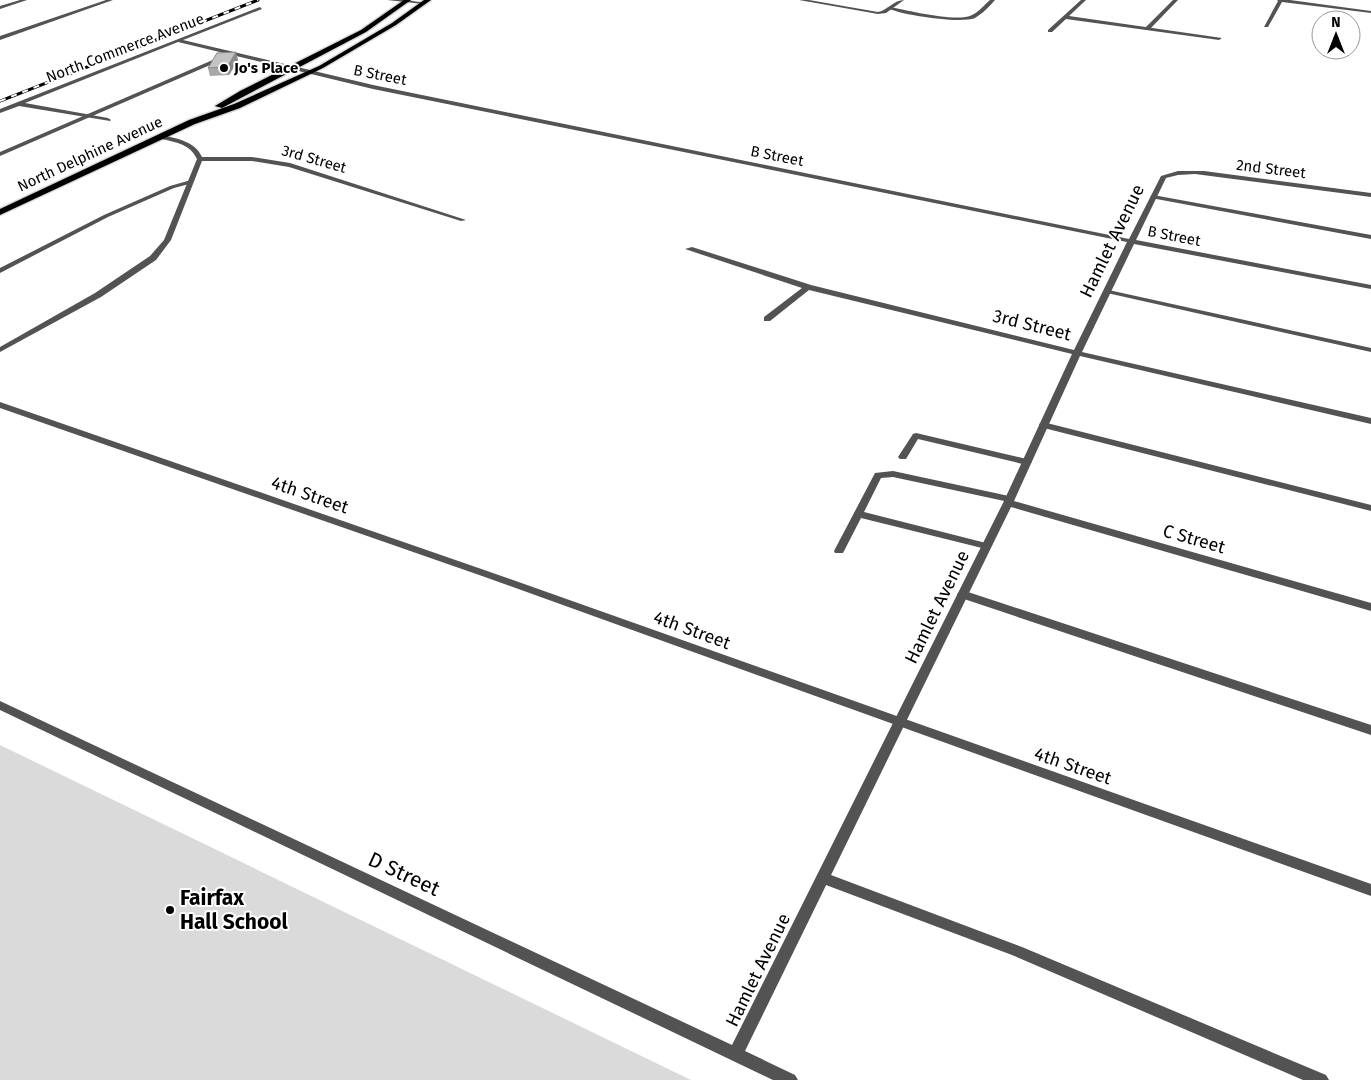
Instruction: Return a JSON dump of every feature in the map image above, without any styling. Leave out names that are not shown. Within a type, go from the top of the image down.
[{"type":"main road","name":"North Delphine Avenue","points":[[192,122],[226,101],[294,68],[372,26],[407,1]]},
{"type":"main road","name":"North Delphine Avenue","points":[[0,212],[192,122],[236,106],[309,73],[368,41],[426,2]]},
{"type":"street","points":[[0,8],[25,0]]},
{"type":"street","points":[[0,38],[111,0]]},
{"type":"street","points":[[389,0],[426,2]]},
{"type":"street","points":[[801,0],[878,13],[902,0]]},
{"type":"street","points":[[889,8],[946,18],[967,18],[974,16],[993,0]]},
{"type":"street","points":[[1050,31],[1084,0]]},
{"type":"street","points":[[1146,29],[1176,0]]},
{"type":"street","points":[[1266,26],[1281,0],[1371,12]]},
{"type":"street","name":"North Commerce Avenue","points":[[0,111],[260,8]]},
{"type":"street","points":[[1065,17],[1219,38]]},
{"type":"street","name":"B Street","points":[[180,41],[309,73],[1132,241],[1371,287]]},
{"type":"street","points":[[0,154],[233,53]]},
{"type":"street","points":[[18,104],[108,120]]},
{"type":"street","points":[[0,350],[98,295],[153,258],[167,240],[200,159],[194,149],[160,137]]},
{"type":"street","name":"3rd Street","points":[[200,159],[252,159],[290,165],[464,220]]},
{"type":"street","name":"2nd Street","points":[[1167,175],[1188,173],[1245,178],[1371,195]]},
{"type":"street","name":"Hamlet Avenue","points":[[736,1053],[1009,501],[1077,353],[1153,197],[1163,177],[1167,175]]},
{"type":"street","points":[[0,271],[106,216],[172,187],[191,182]]},
{"type":"street","points":[[1153,197],[1371,237]]},
{"type":"street","name":"3rd Street","points":[[689,249],[808,287],[1077,353],[1371,421]]},
{"type":"street","points":[[767,319],[808,287]]},
{"type":"street","points":[[1107,291],[1371,350]]},
{"type":"street","name":"4th Street","points":[[0,405],[486,574],[900,724],[1371,890]]},
{"type":"street","points":[[1044,425],[1371,508]]},
{"type":"street","points":[[903,457],[916,436],[1027,462]]},
{"type":"street","name":"C Street","points":[[860,514],[878,475],[894,474],[1009,501],[1371,607]]},
{"type":"street","points":[[839,551],[860,514],[986,546]]},
{"type":"street","points":[[962,594],[1371,730]]},
{"type":"street","name":"D Street","points":[[0,705],[790,1080]]},
{"type":"street","points":[[823,878],[1017,951],[1321,1080]]},
{"type":"shaded area","name":"Fairfax Hall School","points":[[0,745],[691,1080],[0,1080]]},
{"type":"building","points":[[236,52],[227,67],[208,68],[217,53]]},
{"type":"railway","points":[[0,101],[258,0]]},
{"type":"place","name":"Jo's Place","points":[[224,68]]},
{"type":"place","name":"Fairfax Hall School","points":[[170,910]]}]
